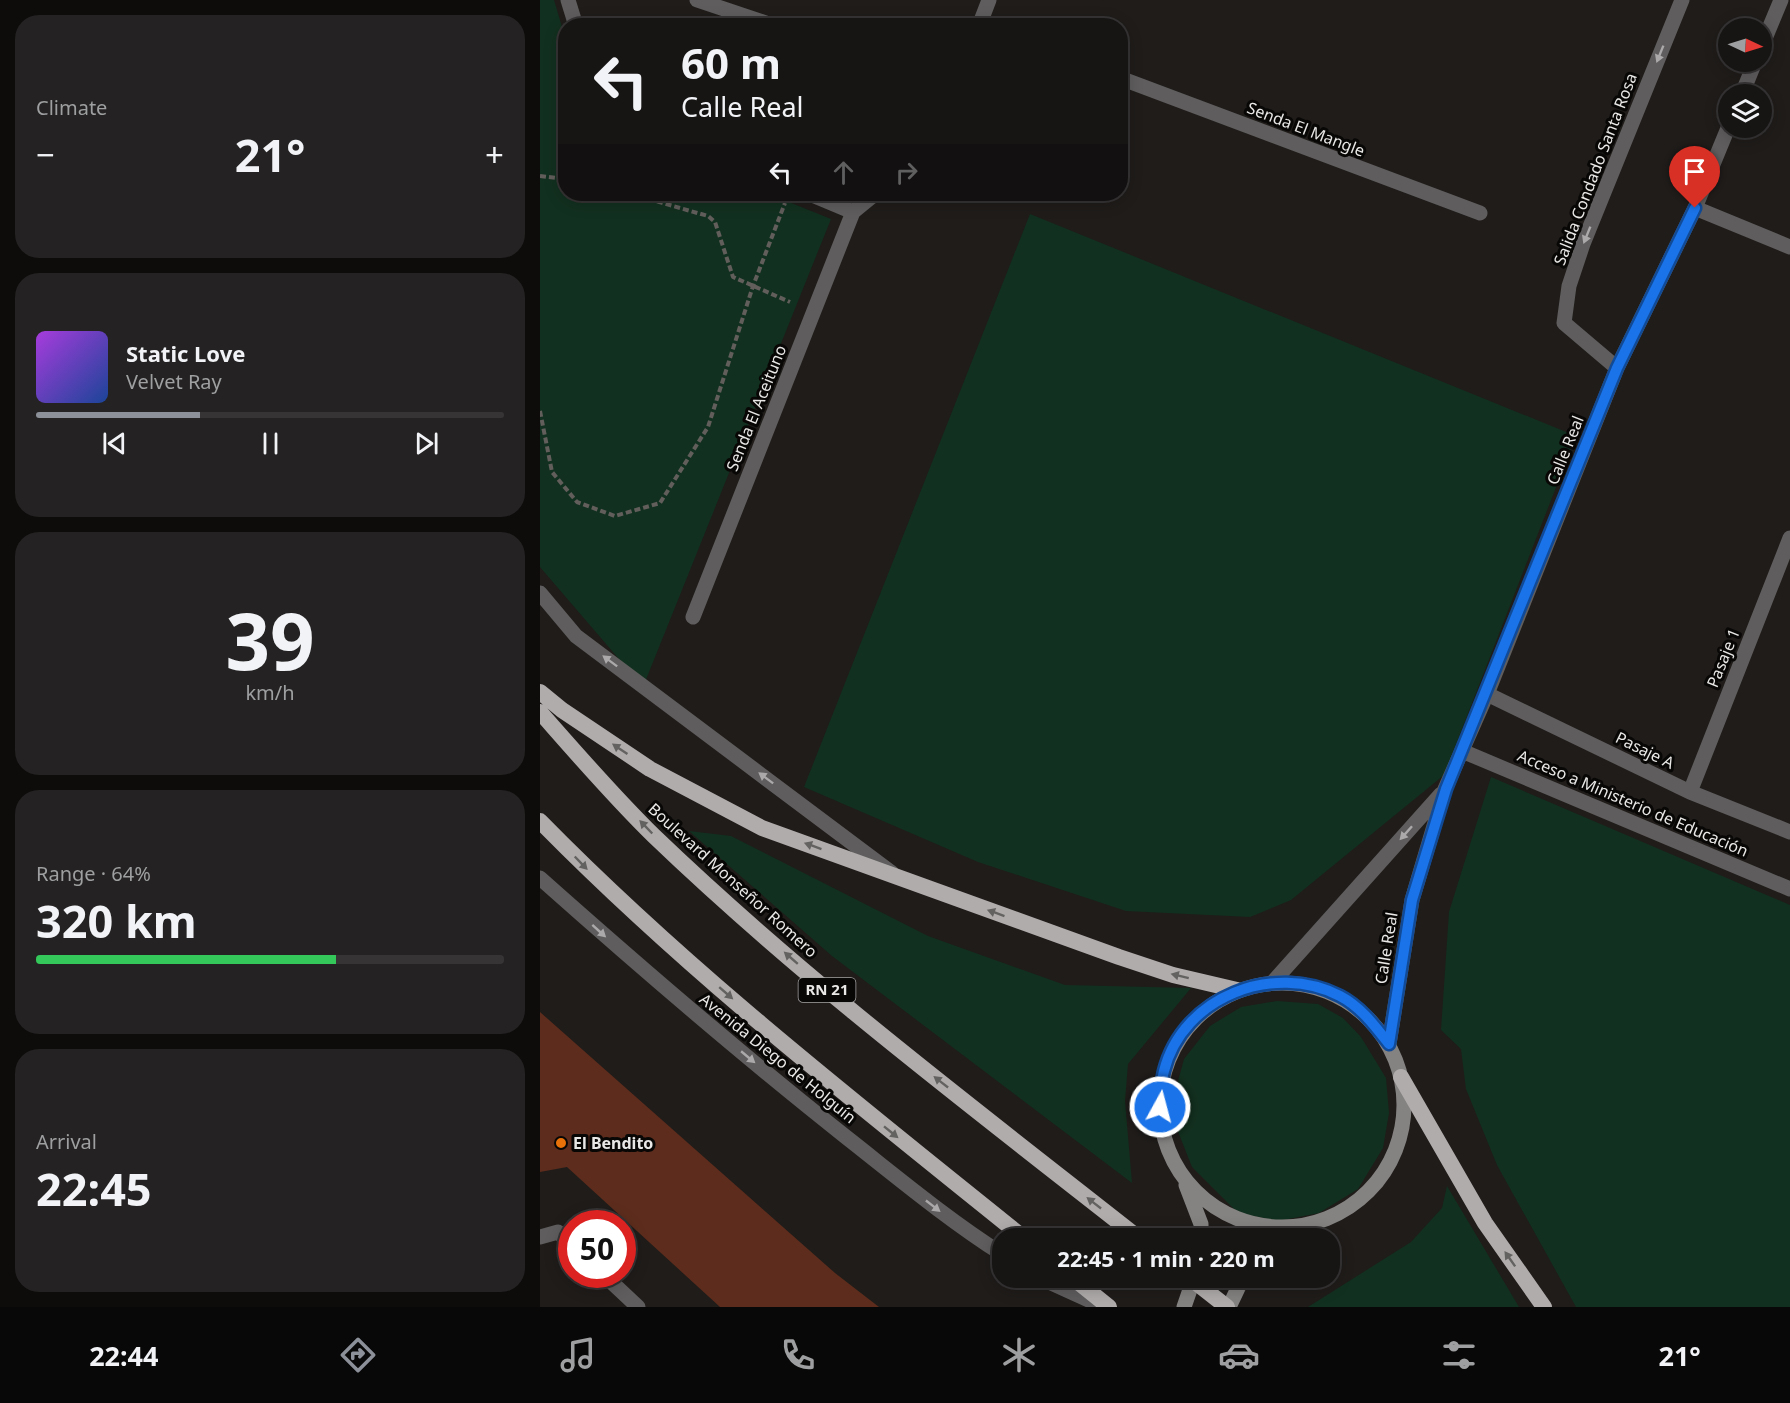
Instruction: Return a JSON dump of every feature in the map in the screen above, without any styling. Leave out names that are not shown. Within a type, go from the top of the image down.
[{"type":"highway","points":[[540,692],[562,710],[650,769],[752,822],[1119,957],[1173,975],[1237,990]]},
{"type":"highway","name":"Boulevard Monseñor Romero","points":[[540,712],[654,836],[752,924],[853,1012],[1126,1228]]},
{"type":"highway","points":[[540,821],[604,886],[817,1072],[1011,1228]]},
{"type":"highway","points":[[1401,1077],[1485,1223],[1544,1307]]},
{"type":"highway","points":[[1085,1288],[1109,1307]]},
{"type":"highway","points":[[1204,1288],[1228,1307]]},
{"type":"main road","points":[[1201,1228],[1184,1179],[1166,1144],[1160,1107],[1164,1070],[1180,1036],[1205,1009],[1237,990],[1273,982],[1309,984],[1341,997],[1368,1017],[1389,1044],[1401,1077],[1404,1112],[1397,1147],[1380,1178],[1355,1203],[1312,1228]]},
{"type":"main road","points":[[1184,1179],[1212,1206],[1247,1223],[1286,1228],[1324,1220]]},
{"type":"main road","points":[[1184,1307],[1189,1288]]},
{"type":"main road","points":[[1228,1307],[1238,1288]]},
{"type":"street","points":[[568,0],[574,18]]},
{"type":"street","points":[[697,0],[751,18]]},
{"type":"street","points":[[982,18],[989,0]]},
{"type":"street","name":"Salida Condado Santa Rosa","points":[[1617,368],[1564,324],[1569,286],[1583,244],[1682,0]]},
{"type":"street","points":[[1772,22],[1781,0]]},
{"type":"street","name":"Senda El Mangle","points":[[1128,81],[1480,213]]},
{"type":"street","name":"Calle Real","points":[[1389,1044],[1412,900],[1446,789],[1487,694],[1617,368],[1695,208],[1724,138]]},
{"type":"street","points":[[827,201],[853,212],[866,201]]},
{"type":"street","points":[[1695,208],[1790,247]]},
{"type":"street","name":"Senda El Aceituno","points":[[693,617],[853,212]]},
{"type":"street","name":"Pasaje 1","points":[[1690,792],[1790,538]]},
{"type":"street","points":[[540,593],[576,636],[897,876]]},
{"type":"street","name":"Pasaje A","points":[[1487,694],[1690,792],[1790,832]]},
{"type":"street","name":"Acceso a Ministerio de Educación","points":[[1462,751],[1790,889]]},
{"type":"street","name":"Calle Real","points":[[1273,982],[1446,789]]},
{"type":"street","name":"Avenida Diego de Holguín","points":[[540,878],[640,967],[797,1098],[964,1230],[992,1248]]},
{"type":"street","points":[[540,1236],[558,1232]]},
{"type":"street","points":[[618,1288],[638,1307]]},
{"type":"street","points":[[1062,1288],[1104,1307]]},
{"type":"path","points":[[540,176],[558,178]]},
{"type":"path","points":[[656,201],[708,216],[715,222],[733,277],[814,312]]},
{"type":"path","points":[[540,411],[552,472],[577,502],[615,516],[660,503],[708,427],[753,286],[785,201]]},
{"type":"green space","points":[[540,0],[554,0],[559,18],[558,201],[786,201],[831,219],[643,687],[540,567]]},
{"type":"green space","points":[[1030,214],[1576,436],[1444,775],[1291,900],[1250,917],[1126,911],[978,862],[804,787]]},
{"type":"green space","points":[[1491,777],[1790,905],[1790,1307],[1576,1307],[1497,1165],[1466,1089],[1461,1049],[1441,1030],[1449,912]]},
{"type":"green space","points":[[689,831],[731,836],[928,936],[1065,985],[1191,988],[1128,1064],[1125,1101],[1132,1183],[832,956]]},
{"type":"green space","points":[[1277,1001],[1318,1004],[1343,1018],[1361,1037],[1386,1078],[1389,1113],[1383,1148],[1358,1189],[1319,1213],[1278,1221],[1238,1213],[1192,1167],[1177,1129],[1175,1092],[1184,1059],[1210,1026],[1241,1007]]},
{"type":"green space","points":[[1447,1186],[1519,1307],[1308,1307],[1411,1242],[1442,1208]]},
{"type":"building","points":[[540,1012],[835,1273],[879,1307],[720,1307],[636,1230],[636,1210],[614,1210],[567,1167],[540,1172]]},
{"type":"place","name":"El Bendito","points":[[561,1143]]},
{"type":"route","points":[[1160,1107],[1164,1070],[1180,1036],[1205,1009],[1237,990],[1273,982],[1309,984],[1341,997],[1368,1017],[1389,1044],[1412,900],[1446,789],[1487,694],[1617,368],[1695,208]]}]
